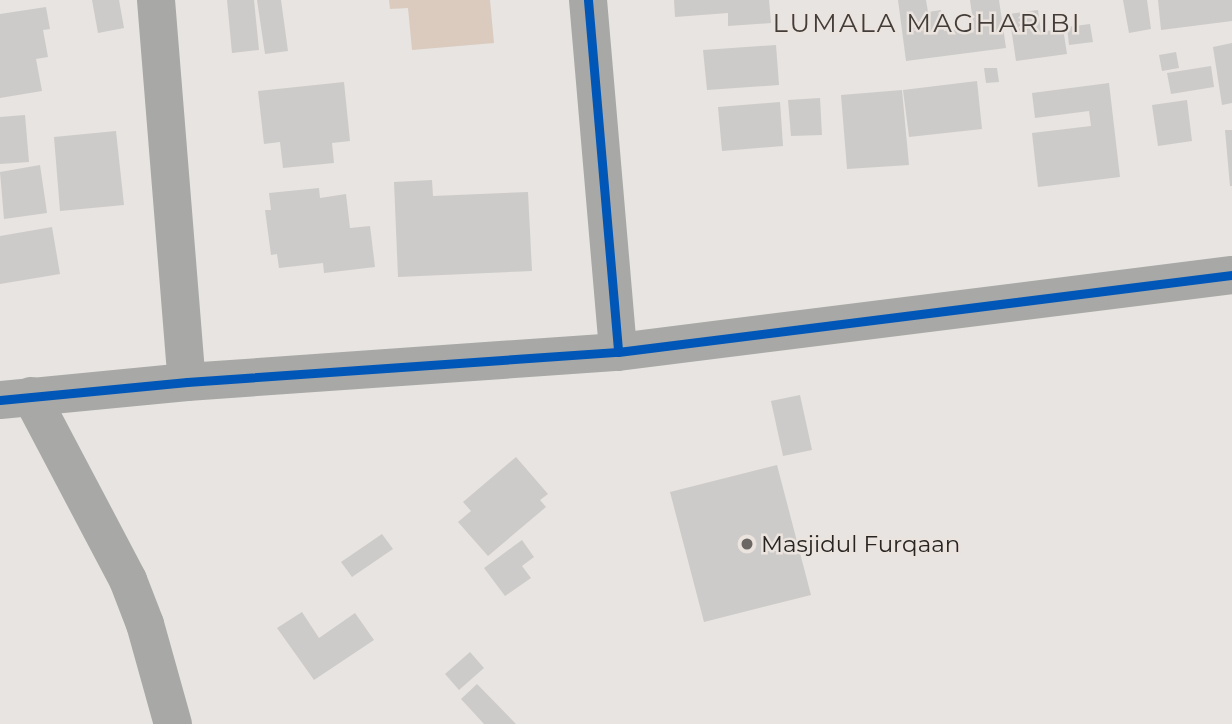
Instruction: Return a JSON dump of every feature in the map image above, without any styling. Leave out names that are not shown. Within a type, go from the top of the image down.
[{"type":"street","points":[[156,0],[187,382]]},
{"type":"street","points":[[588,0],[618,352]]},
{"type":"street","points":[[173,724],[145,624],[128,580],[15,398],[187,382],[618,352],[1232,275]]},
{"type":"shaded area","points":[[389,0],[490,0],[494,43],[412,50],[408,8],[390,9]]},
{"type":"building","points":[[92,0],[119,0],[124,28],[98,33]]},
{"type":"building","points":[[227,0],[254,0],[259,50],[232,53]]},
{"type":"building","points":[[257,0],[281,0],[288,51],[265,54]]},
{"type":"building","points":[[674,0],[769,0],[771,23],[728,26],[728,13],[675,17]]},
{"type":"building","points":[[898,0],[926,0],[928,12],[941,10],[944,31],[974,28],[970,0],[999,0],[1006,48],[906,61]]},
{"type":"building","points":[[1123,0],[1147,0],[1151,29],[1129,33]]},
{"type":"building","points":[[1158,0],[1232,0],[1232,21],[1161,30]]},
{"type":"building","points":[[46,7],[50,29],[43,30],[48,57],[36,59],[42,91],[0,98],[0,14]]},
{"type":"building","points":[[1038,10],[1041,32],[1063,28],[1067,54],[1016,61],[1009,14]]},
{"type":"building","points":[[1090,24],[1093,42],[1069,45],[1067,27]]},
{"type":"building","points":[[1232,43],[1232,103],[1222,105],[1213,47]]},
{"type":"building","points":[[776,45],[779,85],[707,90],[703,50]]},
{"type":"building","points":[[1176,52],[1179,68],[1162,71],[1159,55]]},
{"type":"building","points":[[1211,66],[1214,87],[1171,94],[1167,73]]},
{"type":"building","points":[[984,68],[997,68],[999,82],[986,83]]},
{"type":"building","points":[[977,81],[982,129],[909,137],[903,90]]},
{"type":"building","points":[[344,82],[350,141],[332,143],[334,163],[283,168],[280,142],[264,144],[258,91]]},
{"type":"building","points":[[1109,83],[1120,177],[1038,187],[1032,133],[1091,126],[1089,111],[1035,118],[1032,93]]},
{"type":"building","points":[[902,90],[909,165],[847,169],[841,95]]},
{"type":"building","points":[[820,98],[822,135],[791,136],[788,100]]},
{"type":"building","points":[[1187,100],[1192,141],[1158,146],[1152,105]]},
{"type":"building","points":[[780,102],[783,146],[722,151],[718,107]]},
{"type":"building","points":[[25,115],[29,162],[0,164],[0,117]]},
{"type":"building","points":[[1225,130],[1232,130],[1232,186],[1230,186]]},
{"type":"building","points":[[116,131],[124,205],[60,211],[54,137]]},
{"type":"building","points":[[40,165],[47,213],[4,219],[0,172]]},
{"type":"building","points":[[432,180],[433,196],[528,192],[532,271],[398,277],[394,182]]},
{"type":"building","points":[[319,188],[320,198],[346,194],[350,228],[370,226],[375,267],[324,273],[323,263],[279,268],[277,254],[271,255],[265,210],[271,210],[269,193]]},
{"type":"building","points":[[52,227],[60,274],[0,284],[0,236]]},
{"type":"building","points":[[800,395],[812,450],[783,456],[771,401]]},
{"type":"building","points":[[516,457],[548,494],[540,500],[546,507],[488,556],[458,522],[471,511],[463,502]]},
{"type":"building","points":[[777,465],[811,595],[704,622],[670,492]]},
{"type":"building","points":[[382,534],[393,549],[352,577],[341,562]]},
{"type":"building","points":[[522,540],[534,557],[522,566],[531,578],[505,596],[484,568]]},
{"type":"building","points":[[302,612],[319,638],[355,613],[374,640],[314,680],[277,628]]},
{"type":"building","points":[[470,652],[484,668],[459,690],[445,674]]},
{"type":"building","points":[[477,684],[516,724],[484,724],[461,699]]},
{"type":"cycle path","points":[[588,0],[618,352]]},
{"type":"cycle path","points":[[0,400],[187,382],[618,352],[1232,275]]},
{"type":"place","name":"Masjidul Furqaan","points":[[747,544]]},
{"type":"district","name":"LUMALA MAGHARIBI","points":[[927,24]]}]
